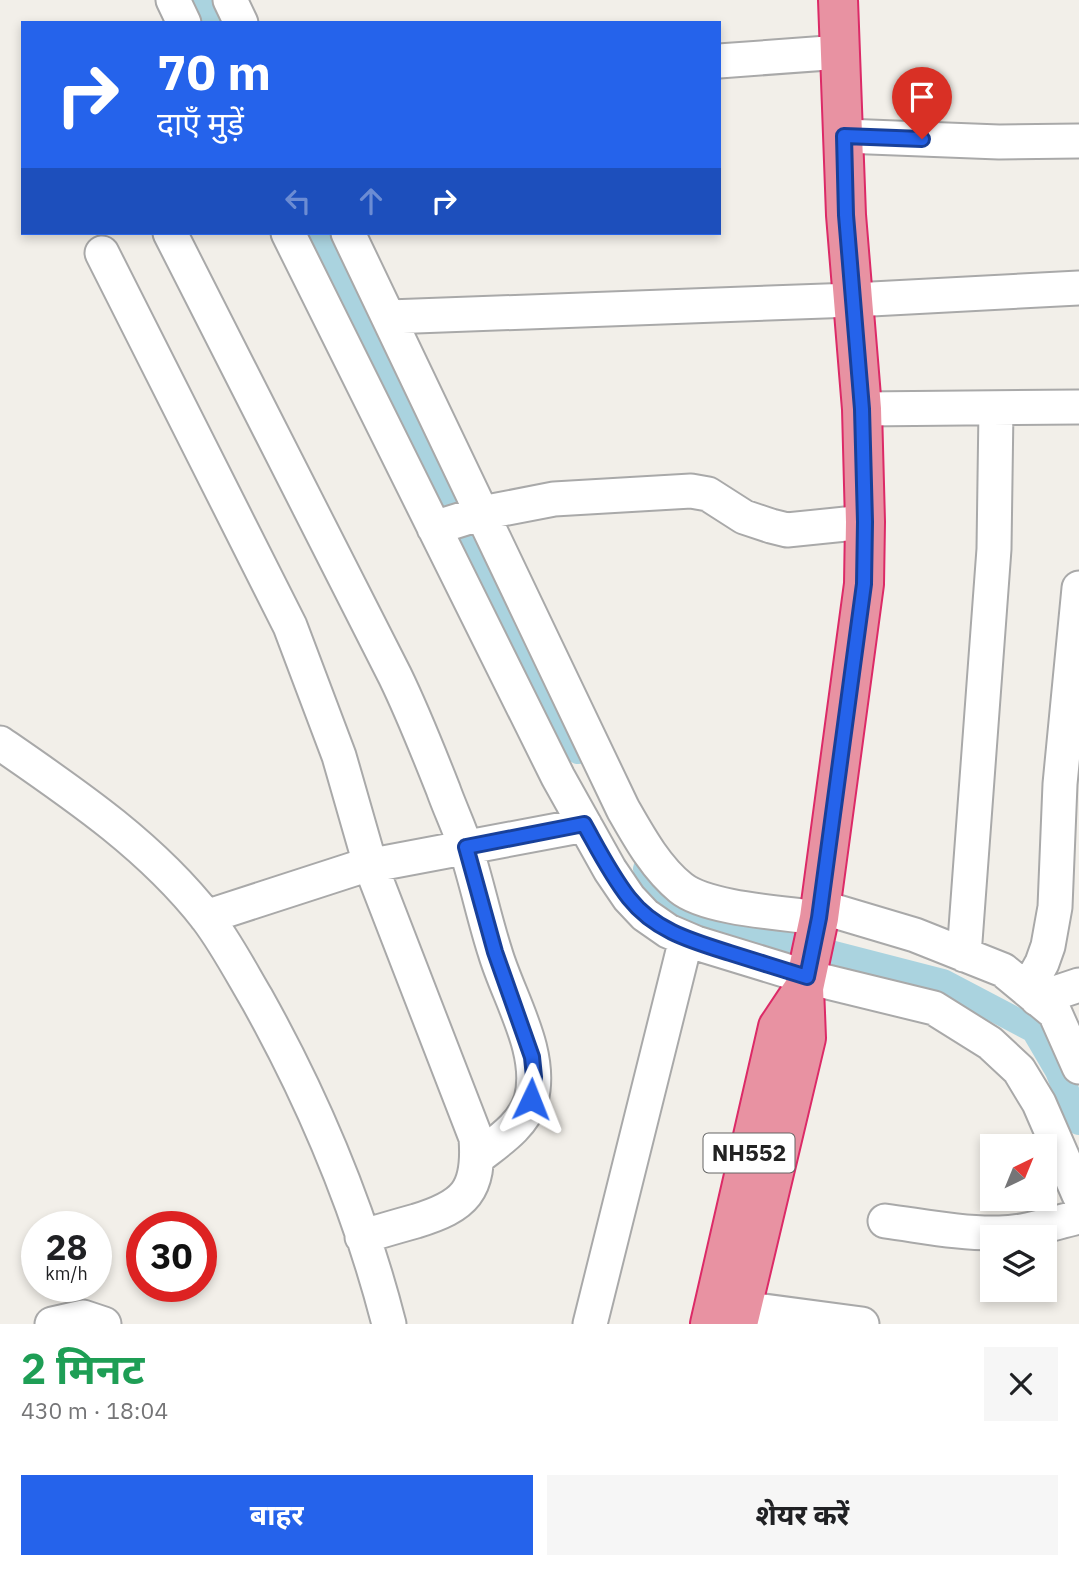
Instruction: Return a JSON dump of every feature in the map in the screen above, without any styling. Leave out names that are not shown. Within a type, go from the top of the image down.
[{"type":"highway","name":"NH552","points":[[730,1319],[778,1027],[806,979],[819,919],[864,584],[862,409],[846,215],[838,0]]},
{"type":"street","points":[[173,0],[183,21]]},
{"type":"street","points":[[230,0],[241,21]]},
{"type":"street","points":[[721,61],[841,52]]},
{"type":"street","points":[[844,136],[999,142],[1079,141]]},
{"type":"street","points":[[171,235],[401,688],[466,847],[495,952],[532,1057],[534,1077],[526,1113],[503,1138],[477,1158]]},
{"type":"street","points":[[289,235],[558,777],[610,870],[629,898],[645,915],[668,931],[686,939],[806,979],[934,1008],[990,1043],[1019,1070],[1039,1102],[1079,1195]]},
{"type":"street","points":[[349,235],[623,809],[639,837],[670,878],[683,890],[703,900],[915,935],[1003,970],[1055,1013],[1076,1051]]},
{"type":"street","points":[[102,253],[290,626],[339,756],[370,864],[476,1138],[475,1175],[466,1208],[455,1205],[441,1213],[362,1237]]},
{"type":"street","points":[[389,317],[853,300],[1079,288]]},
{"type":"street","points":[[862,409],[1079,407]]},
{"type":"street","points":[[964,955],[994,549],[996,409]]},
{"type":"street","points":[[434,528],[482,513],[554,499],[691,491],[708,494],[744,517],[787,530],[865,522]]},
{"type":"street","points":[[1032,994],[1052,927],[1060,784],[1072,743],[1079,588]]},
{"type":"street","points":[[0,743],[101,815],[140,848],[206,917],[231,953],[284,1047],[341,1178],[372,1264],[389,1324]]},
{"type":"street","points":[[206,917],[370,864],[584,824]]},
{"type":"street","points":[[590,1324],[686,939]]},
{"type":"street","points":[[1032,994],[1079,985]]},
{"type":"street","points":[[886,1221],[1001,1233],[1031,1229],[1079,1217]]},
{"type":"street","points":[[52,1324],[83,1317],[104,1324]]},
{"type":"street","points":[[730,1319],[862,1324]]},
{"type":"waterway","points":[[201,0],[212,21]]},
{"type":"waterway","points":[[319,235],[578,751]]},
{"type":"waterway","points":[[646,869],[679,914],[943,982],[1034,1030],[1058,1071],[1079,1122]]},
{"type":"route","points":[[531,1099],[534,1077],[532,1057],[495,952],[466,847],[584,824],[629,898],[645,915],[668,931],[696,943],[807,977],[819,918],[864,584],[862,409],[846,215],[844,136],[922,139]]}]
